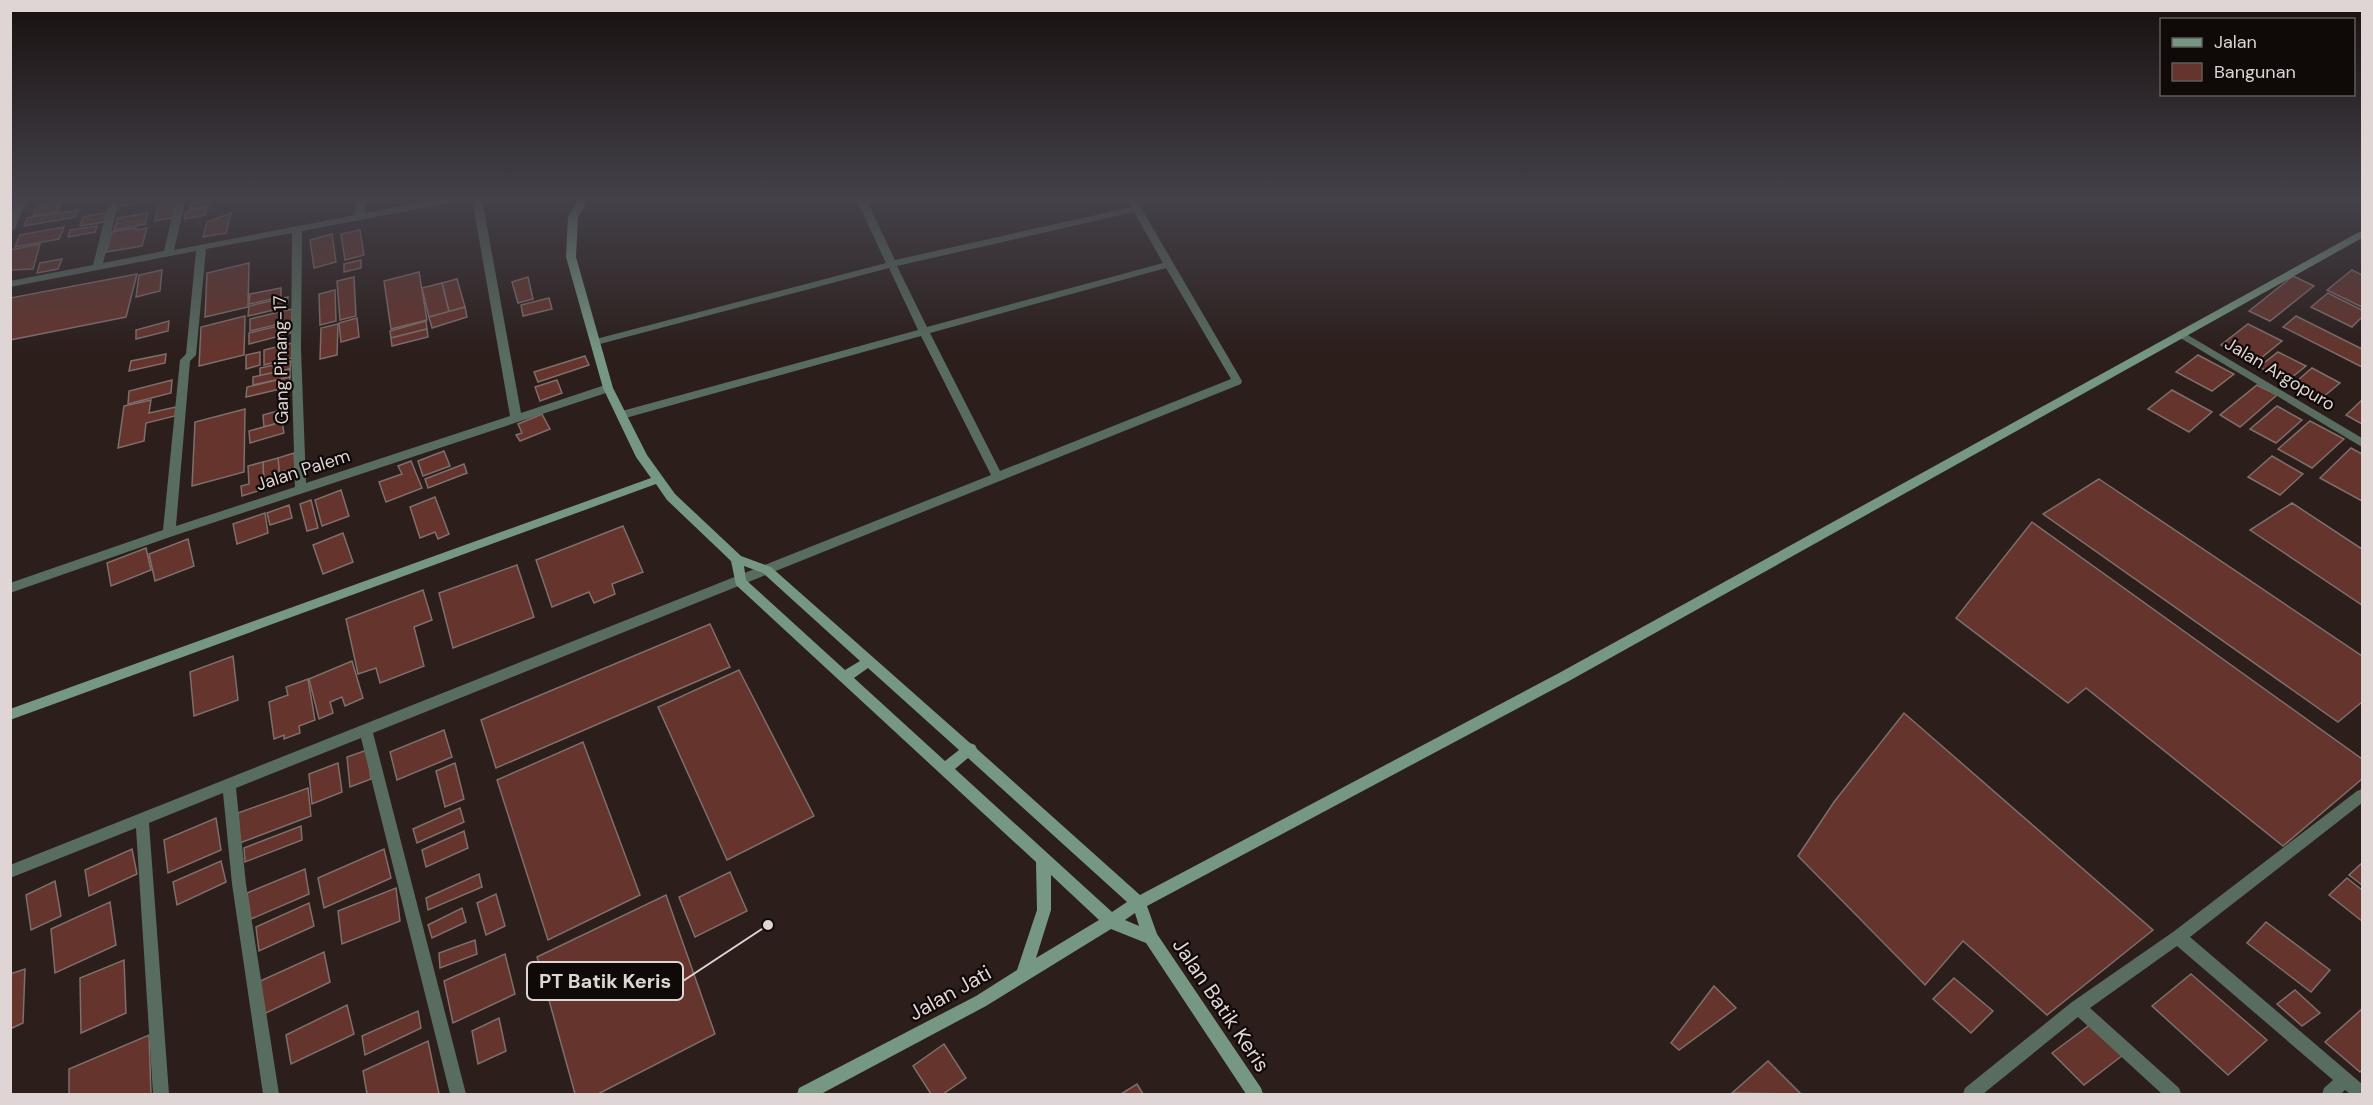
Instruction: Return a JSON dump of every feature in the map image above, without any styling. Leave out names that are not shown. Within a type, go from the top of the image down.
[{"type":"street","points":[[97,268],[101,251]]},
{"type":"street","points":[[168,255],[169,251]]},
{"type":"street","points":[[10,284],[189,251]]},
{"type":"street","points":[[169,533],[185,360],[191,356],[201,251]]},
{"type":"street","name":"Gang Pinang-17","points":[[297,251],[296,349],[301,490]]},
{"type":"street","points":[[486,251],[516,417]]},
{"type":"street","points":[[571,251],[608,388],[656,480],[737,559],[767,570],[1139,903]]},
{"type":"street","points":[[886,251],[998,478]]},
{"type":"street","points":[[596,342],[946,251]]},
{"type":"street","points":[[10,872],[740,582],[1237,381],[1161,251]]},
{"type":"street","name":"Jalan Jati","points":[[805,1095],[828,1089],[1023,976],[1139,903],[1554,683],[2332,251]]},
{"type":"street","points":[[622,415],[1169,264]]},
{"type":"street","name":"Jalan Argopuro","points":[[2181,334],[2362,443]]},
{"type":"street","name":"Jalan Palem","points":[[10,588],[608,388]]},
{"type":"street","points":[[10,715],[656,480]]},
{"type":"street","points":[[737,559],[740,582],[1112,922]]},
{"type":"street","points":[[844,678],[869,661]]},
{"type":"street","points":[[366,731],[458,1095]]},
{"type":"street","points":[[944,770],[969,749]]},
{"type":"street","points":[[229,784],[239,884],[271,1095]]},
{"type":"street","points":[[1971,1095],[2078,1007],[2178,937],[2362,795]]},
{"type":"street","points":[[142,818],[161,1095]]},
{"type":"street","points":[[1023,976],[1044,910],[1044,860]]},
{"type":"street","name":"Jalan Batik Keris","points":[[1139,903],[1151,938],[1255,1095]]},
{"type":"street","name":"Jalan Batik Keris","points":[[1112,922],[1151,938]]},
{"type":"street","points":[[2178,937],[2362,1095]]},
{"type":"street","points":[[2078,1007],[2174,1095]]},
{"type":"street","points":[[2330,1095],[2344,1080]]},
{"type":"building","points":[[10,251],[38,251],[33,269],[10,270]]},
{"type":"building","points":[[312,251],[334,251],[336,262],[314,268]]},
{"type":"building","points":[[344,251],[363,251],[364,255],[345,260]]},
{"type":"building","points":[[62,259],[58,269],[37,273],[40,263]]},
{"type":"building","points":[[361,260],[361,268],[344,272],[344,264]]},
{"type":"building","points":[[249,263],[248,307],[205,317],[207,273]]},
{"type":"building","points":[[162,270],[160,291],[136,297],[139,275]]},
{"type":"building","points":[[2352,270],[2362,275],[2362,307],[2327,290]]},
{"type":"building","points":[[419,272],[427,320],[391,329],[384,281]]},
{"type":"building","points":[[137,274],[126,317],[10,340],[10,298]]},
{"type":"building","points":[[2293,276],[2314,286],[2270,321],[2249,311]]},
{"type":"building","points":[[354,277],[356,316],[340,320],[337,281]]},
{"type":"building","points":[[528,277],[533,299],[518,303],[512,282]]},
{"type":"building","points":[[457,279],[465,307],[449,312],[442,283]]},
{"type":"building","points":[[442,283],[449,312],[429,317],[422,288]]},
{"type":"building","points":[[281,288],[281,297],[249,304],[250,294]]},
{"type":"building","points":[[335,290],[336,321],[320,325],[319,294]]},
{"type":"building","points":[[2328,293],[2362,310],[2362,317],[2352,327],[2311,307]]},
{"type":"building","points":[[288,297],[287,307],[248,316],[249,306]]},
{"type":"building","points":[[549,298],[552,309],[523,316],[521,305]]},
{"type":"building","points":[[465,307],[467,317],[432,328],[429,317]]},
{"type":"building","points":[[292,309],[292,321],[250,331],[250,319]]},
{"type":"building","points":[[245,316],[244,355],[199,366],[201,327]]},
{"type":"building","points":[[2296,316],[2362,349],[2362,367],[2283,327]]},
{"type":"building","points":[[357,318],[359,337],[341,342],[339,323]]},
{"type":"building","points":[[169,321],[168,331],[136,339],[136,330]]},
{"type":"building","points":[[426,321],[427,329],[391,338],[390,331]]},
{"type":"building","points":[[291,323],[291,333],[249,344],[249,333]]},
{"type":"building","points":[[338,324],[337,355],[320,359],[321,328]]},
{"type":"building","points":[[2248,324],[2282,341],[2255,363],[2221,345]]},
{"type":"building","points":[[427,329],[428,337],[392,346],[391,338]]},
{"type":"building","points":[[292,343],[292,358],[264,365],[264,350]]},
{"type":"building","points":[[260,352],[260,365],[246,369],[246,355]]},
{"type":"building","points":[[2278,352],[2306,366],[2286,382],[2259,367]]},
{"type":"building","points":[[166,354],[165,363],[129,371],[131,361]]},
{"type":"building","points":[[2198,355],[2234,374],[2212,391],[2176,372]]},
{"type":"building","points":[[585,356],[589,365],[538,382],[534,372]]},
{"type":"building","points":[[291,361],[290,369],[260,376],[260,368]]},
{"type":"building","points":[[2312,368],[2340,383],[2317,402],[2290,387]]},
{"type":"building","points":[[290,369],[290,377],[253,385],[253,377]]},
{"type":"building","points":[[290,377],[289,387],[246,397],[247,387]]},
{"type":"building","points":[[172,380],[171,393],[128,404],[129,391]]},
{"type":"building","points":[[557,380],[562,393],[540,401],[535,387]]},
{"type":"building","points":[[2257,385],[2277,395],[2240,427],[2220,415]]},
{"type":"building","points":[[2172,390],[2212,412],[2189,432],[2148,409]]},
{"type":"building","points":[[151,400],[149,413],[176,407],[175,416],[146,423],[144,441],[118,448],[124,406]]},
{"type":"building","points":[[2362,400],[2362,424],[2346,415]]},
{"type":"building","points":[[2277,406],[2302,420],[2276,443],[2250,429]]},
{"type":"building","points":[[245,409],[244,472],[192,486],[195,422]]},
{"type":"building","points":[[281,410],[282,422],[264,427],[263,415]]},
{"type":"building","points":[[542,414],[550,429],[520,441],[516,435],[522,433],[518,424]]},
{"type":"building","points":[[2310,421],[2344,439],[2312,468],[2278,449]]},
{"type":"building","points":[[282,422],[284,433],[250,443],[249,431]]},
{"type":"building","points":[[2351,448],[2362,454],[2362,501],[2320,478]]},
{"type":"building","points":[[444,451],[450,466],[423,476],[418,461]]},
{"type":"building","points":[[294,453],[295,468],[279,473],[278,458]]},
{"type":"building","points":[[2272,456],[2303,474],[2280,495],[2248,477]]},
{"type":"building","points":[[278,458],[280,481],[264,486],[263,462]]},
{"type":"building","points":[[411,461],[422,488],[386,502],[379,482],[402,474],[398,466]]},
{"type":"building","points":[[263,462],[264,489],[242,496],[241,486],[249,484],[248,466]]},
{"type":"building","points":[[464,464],[467,473],[428,488],[425,479]]},
{"type":"building","points":[[2099,479],[2362,656],[2362,702],[2338,722],[2043,514]]},
{"type":"building","points":[[341,490],[349,516],[322,526],[315,500]]},
{"type":"building","points":[[435,497],[449,534],[438,539],[435,532],[420,538],[410,507]]},
{"type":"building","points":[[311,500],[318,528],[307,531],[300,504]]},
{"type":"building","points":[[2292,503],[2362,549],[2362,605],[2250,530]]},
{"type":"building","points":[[289,505],[292,518],[270,525],[267,513]]},
{"type":"building","points":[[265,513],[268,533],[237,544],[233,524]]},
{"type":"building","points":[[2032,522],[2362,759],[2362,779],[2283,846],[2086,688],[2068,703],[1956,618]]},
{"type":"building","points":[[623,526],[643,572],[612,584],[615,594],[594,603],[589,592],[552,607],[536,560]]},
{"type":"building","points":[[343,533],[353,562],[323,574],[313,545]]},
{"type":"building","points":[[188,539],[194,566],[155,581],[149,554]]},
{"type":"building","points":[[146,548],[151,570],[111,586],[107,563]]},
{"type":"building","points":[[517,565],[534,617],[453,648],[439,593]]},
{"type":"building","points":[[423,590],[432,620],[414,627],[424,666],[380,683],[376,668],[358,674],[346,619]]},
{"type":"building","points":[[710,624],[730,667],[496,768],[481,720]]},
{"type":"building","points":[[233,656],[238,700],[194,716],[190,672]]},
{"type":"building","points":[[352,661],[363,698],[345,706],[342,697],[330,702],[333,713],[319,719],[309,679]]},
{"type":"building","points":[[739,670],[814,816],[727,860],[658,707]]},
{"type":"building","points":[[308,679],[315,720],[299,726],[300,733],[284,739],[284,735],[274,739],[269,702],[288,695],[286,687]]},
{"type":"building","points":[[1904,713],[2153,930],[2047,1015],[1963,941],[1925,985],[1798,856],[1834,802]]},
{"type":"building","points":[[444,730],[452,757],[397,780],[390,752]]},
{"type":"building","points":[[583,742],[640,895],[548,940],[497,780]]},
{"type":"building","points":[[367,750],[371,779],[350,787],[347,757]]},
{"type":"building","points":[[338,763],[342,792],[312,804],[309,774]]},
{"type":"building","points":[[455,763],[464,799],[445,807],[436,771]]},
{"type":"building","points":[[308,788],[311,816],[240,843],[238,813]]},
{"type":"building","points":[[460,808],[464,822],[417,843],[413,829]]},
{"type":"building","points":[[216,818],[221,850],[168,873],[164,840]]},
{"type":"building","points":[[301,826],[302,840],[245,862],[244,848]]},
{"type":"building","points":[[464,831],[468,848],[426,867],[422,850]]},
{"type":"building","points":[[132,849],[137,874],[89,896],[85,870]]},
{"type":"building","points":[[384,849],[391,878],[324,908],[318,878]]},
{"type":"building","points":[[221,861],[226,882],[177,905],[173,882]]},
{"type":"building","points":[[2362,863],[2362,885],[2349,875]]},
{"type":"building","points":[[305,869],[309,894],[251,919],[247,893]]},
{"type":"building","points":[[730,872],[747,911],[695,937],[679,897]]},
{"type":"building","points":[[479,874],[482,887],[428,910],[426,898]]},
{"type":"building","points":[[2347,878],[2362,890],[2362,921],[2329,895]]},
{"type":"building","points":[[55,881],[61,916],[31,930],[26,895]]},
{"type":"building","points":[[396,888],[400,921],[342,944],[338,911]]},
{"type":"building","points":[[496,894],[505,926],[486,935],[477,903]]},
{"type":"building","points":[[666,895],[715,1034],[598,1094],[575,1094],[537,957]]},
{"type":"building","points":[[110,902],[116,945],[55,973],[51,929]]},
{"type":"building","points":[[309,903],[314,926],[259,951],[256,927]]},
{"type":"building","points":[[462,908],[466,922],[432,938],[428,925]]},
{"type":"building","points":[[2266,922],[2330,970],[2311,992],[2247,943]]},
{"type":"building","points":[[475,940],[477,954],[440,968],[439,953]]},
{"type":"building","points":[[324,952],[330,982],[262,1015],[256,983]]},
{"type":"building","points":[[505,954],[515,994],[453,1023],[444,981]]},
{"type":"building","points":[[124,960],[126,1013],[81,1033],[80,978]]},
{"type":"building","points":[[25,969],[23,1023],[10,1029],[10,974]]},
{"type":"building","points":[[2191,974],[2267,1040],[2228,1075],[2152,1006]]},
{"type":"building","points":[[1954,978],[1993,1011],[1971,1033],[1933,999]]},
{"type":"building","points":[[1714,986],[1736,1008],[1679,1050],[1671,1043]]},
{"type":"building","points":[[2295,990],[2320,1013],[2302,1026],[2277,1004]]},
{"type":"building","points":[[347,1005],[354,1034],[291,1064],[286,1035]]},
{"type":"building","points":[[2362,1009],[2362,1070],[2360,1072],[2325,1042]]},
{"type":"building","points":[[418,1011],[421,1028],[365,1055],[362,1036]]},
{"type":"building","points":[[499,1018],[506,1051],[478,1064],[472,1031]]},
{"type":"building","points":[[2091,1024],[2123,1055],[2084,1085],[2052,1053]]},
{"type":"building","points":[[149,1035],[151,1094],[69,1094],[69,1069]]},
{"type":"building","points":[[428,1041],[439,1094],[367,1094],[363,1071]]},
{"type":"building","points":[[944,1044],[966,1078],[943,1094],[931,1094],[913,1066]]},
{"type":"building","points":[[1768,1061],[1801,1094],[1732,1093]]},
{"type":"building","points":[[1137,1084],[1143,1094],[1121,1094]]},
{"type":"place","name":"PT Batik Keris","points":[[768,925]]}]
